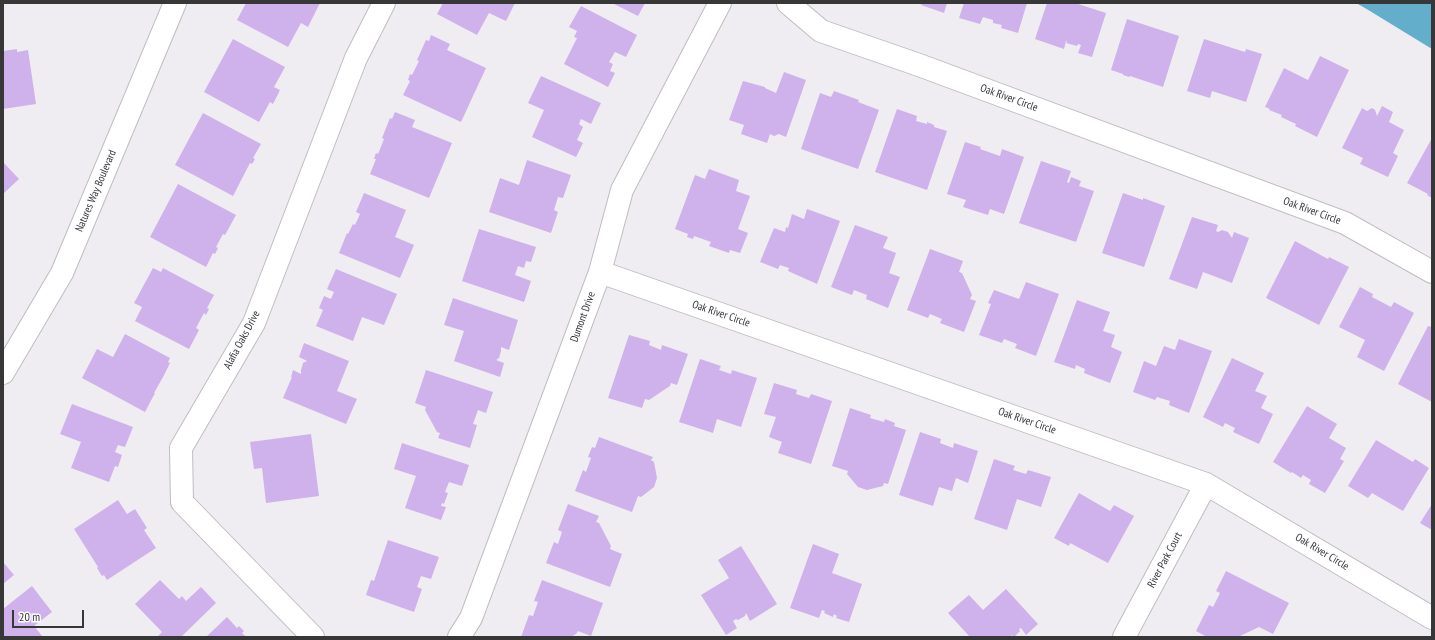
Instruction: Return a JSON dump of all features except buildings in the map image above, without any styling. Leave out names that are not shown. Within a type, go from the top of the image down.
[{"type":"street","name":"Natures Way Boulevard","points":[[3,373],[62,273],[176,3]]},
{"type":"street","name":"Alafia Oaks Drive","points":[[313,637],[182,502],[181,448],[254,323],[356,58],[384,3]]},
{"type":"street","name":"Dumont Drive","points":[[459,637],[471,618],[600,272],[622,190],[720,3]]},
{"type":"street","name":"Oak River Circle","points":[[788,3],[821,31],[919,65],[1345,223],[1432,272]]},
{"type":"street","name":"Oak River Circle","points":[[600,272],[1206,484],[1432,618]]},
{"type":"street","name":"River Park Court","points":[[1124,637],[1206,484]]},
{"type":"water","points":[[1356,3],[1432,3],[1432,49],[1365,8]]}]
